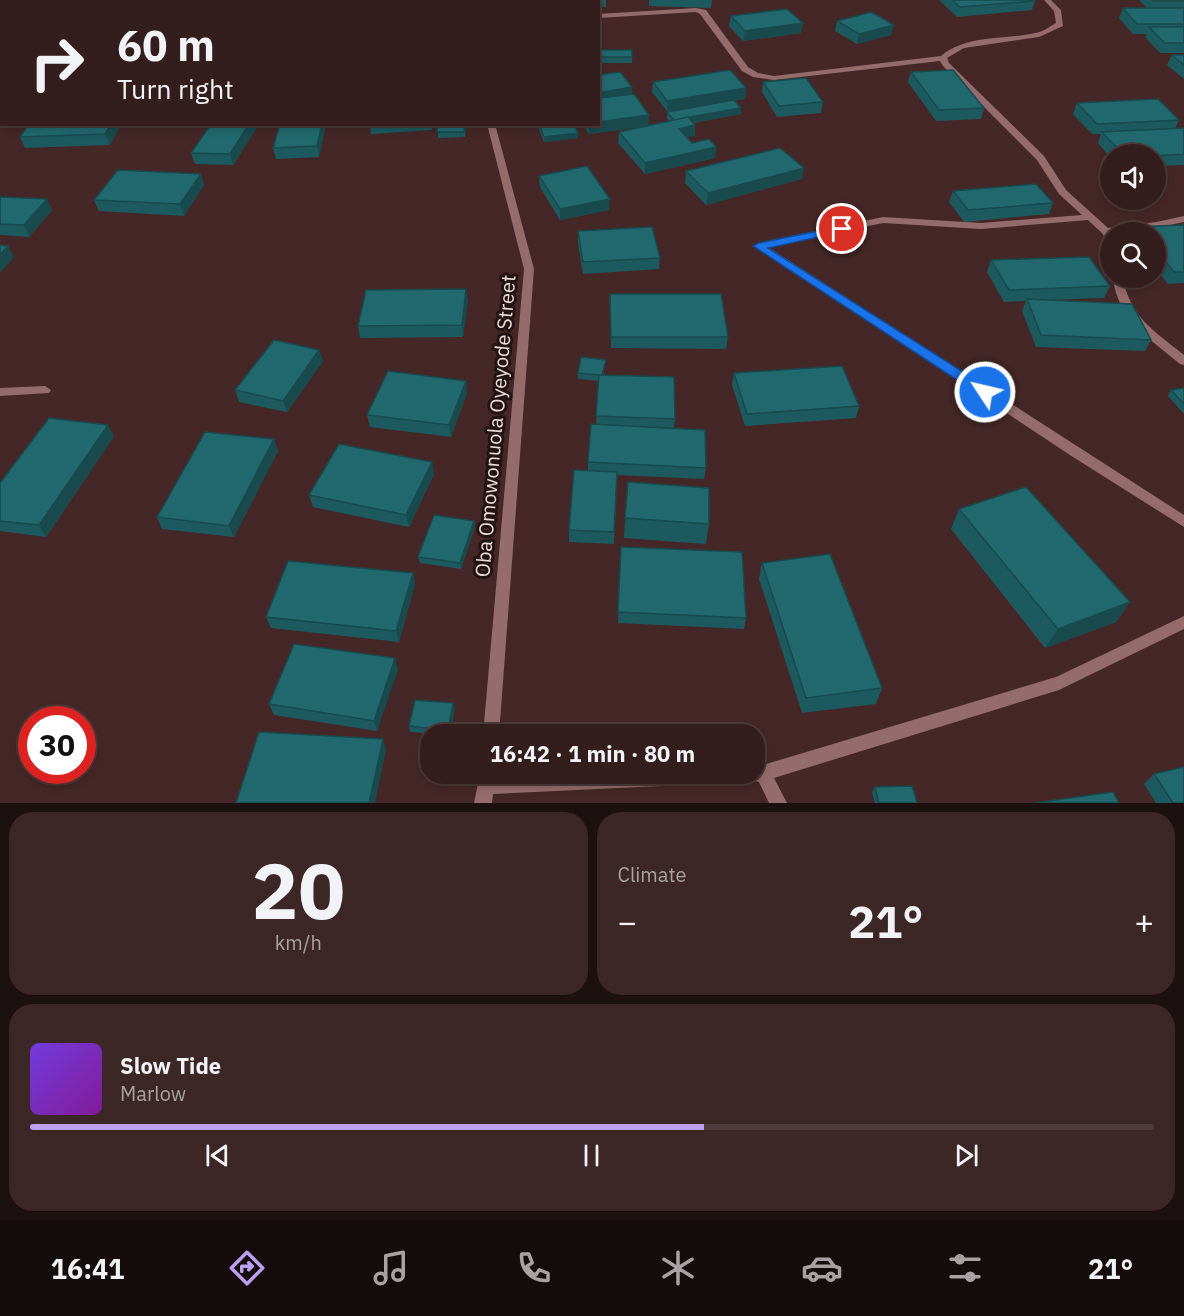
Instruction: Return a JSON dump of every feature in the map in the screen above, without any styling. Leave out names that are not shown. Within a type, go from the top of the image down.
[{"type":"street","points":[[600,16],[696,10],[703,12],[745,69],[756,75],[774,78],[943,58],[949,51],[992,41],[1041,34],[1060,24],[1057,10],[1047,0]]},
{"type":"street","points":[[943,58],[946,64],[1041,158],[1062,192],[1100,228]]},
{"type":"street","name":"Oba Omowonuola Oyeyode Street","points":[[492,126],[530,269],[492,724]]},
{"type":"street","points":[[1088,217],[981,226],[883,220],[759,246],[1184,522]]},
{"type":"street","points":[[1166,223],[1184,219]]},
{"type":"street","points":[[1119,288],[1125,303],[1141,325],[1184,361]]},
{"type":"street","points":[[0,392],[45,390]]},
{"type":"street","points":[[765,771],[1059,683],[1184,622]]},
{"type":"street","points":[[765,782],[778,803]]},
{"type":"street","points":[[486,788],[560,784]]},
{"type":"building","points":[[952,0],[1035,0],[1035,1],[960,7]]},
{"type":"building","points":[[1184,0],[1184,1],[1153,1]]},
{"type":"building","points":[[1123,8],[1184,8],[1184,24],[1137,24]]},
{"type":"building","points":[[787,9],[803,23],[745,31],[731,16]]},
{"type":"building","points":[[871,12],[894,25],[859,34],[837,21]]},
{"type":"building","points":[[1149,27],[1184,27],[1184,43],[1165,43]]},
{"type":"building","points":[[600,50],[632,50],[632,57],[600,57]]},
{"type":"building","points":[[1172,55],[1184,55],[1184,65]]},
{"type":"building","points":[[730,70],[746,88],[667,101],[653,82]]},
{"type":"building","points":[[953,70],[984,108],[939,110],[911,72]]},
{"type":"building","points":[[620,72],[632,87],[600,93],[600,75]]},
{"type":"building","points":[[806,78],[823,102],[779,106],[763,82]]},
{"type":"building","points":[[634,94],[649,115],[600,122],[600,98]]},
{"type":"building","points":[[1158,99],[1179,120],[1097,124],[1077,103]]},
{"type":"building","points":[[734,100],[741,108],[674,120],[667,112]]},
{"type":"building","points":[[688,117],[695,125],[679,129],[692,143],[709,139],[716,147],[645,163],[619,132]]},
{"type":"building","points":[[28,126],[110,126],[105,134],[20,137]]},
{"type":"building","points":[[210,126],[248,126],[230,154],[191,153]]},
{"type":"building","points":[[279,126],[322,126],[317,146],[273,148]]},
{"type":"building","points":[[438,126],[465,126],[464,132],[437,132]]},
{"type":"building","points":[[540,126],[575,126],[578,133],[544,137]]},
{"type":"building","points":[[1184,128],[1184,154],[1166,155],[1166,144],[1113,144],[1102,132]]},
{"type":"building","points":[[780,148],[804,168],[708,193],[686,171]]},
{"type":"building","points":[[587,166],[610,199],[560,209],[539,176]]},
{"type":"building","points":[[118,170],[201,174],[180,204],[94,200]]},
{"type":"building","points":[[1036,184],[1053,203],[968,210],[953,191]]},
{"type":"building","points":[[0,197],[47,199],[24,225],[0,224]]},
{"type":"building","points":[[1184,225],[1184,272],[1174,272],[1166,262],[1166,226]]},
{"type":"building","points":[[652,227],[660,258],[583,262],[578,231]]},
{"type":"building","points":[[0,245],[8,246],[0,255]]},
{"type":"building","points":[[1089,257],[1100,272],[1100,286],[1009,290],[991,260]]},
{"type":"building","points":[[466,289],[462,325],[358,326],[366,290]]},
{"type":"building","points":[[610,294],[721,294],[728,337],[611,337]]},
{"type":"building","points":[[1027,299],[1132,304],[1151,340],[1041,335]]},
{"type":"building","points":[[274,340],[319,350],[283,401],[235,390]]},
{"type":"building","points":[[581,357],[606,360],[602,375],[578,373]]},
{"type":"building","points":[[842,366],[859,406],[747,414],[734,373]]},
{"type":"building","points":[[388,371],[466,381],[449,425],[367,415]]},
{"type":"building","points":[[599,375],[674,377],[675,419],[596,416]]},
{"type":"building","points":[[1184,388],[1184,404],[1171,390]]},
{"type":"building","points":[[49,418],[108,425],[39,525],[0,521],[0,483]]},
{"type":"building","points":[[591,424],[705,430],[706,468],[588,462]]},
{"type":"building","points":[[205,432],[274,439],[229,526],[157,517]]},
{"type":"building","points":[[339,444],[432,462],[406,515],[309,495]]},
{"type":"building","points":[[574,470],[617,472],[614,532],[569,530]]},
{"type":"building","points":[[628,482],[709,488],[709,524],[625,518]]},
{"type":"building","points":[[1026,487],[1130,602],[1058,629],[959,509]]},
{"type":"building","points":[[434,515],[474,521],[460,563],[418,557]]},
{"type":"building","points":[[621,547],[742,552],[746,618],[618,612]]},
{"type":"building","points":[[830,554],[882,688],[806,698],[762,563]]},
{"type":"building","points":[[288,561],[413,573],[396,631],[266,617]]},
{"type":"building","points":[[294,644],[395,658],[374,721],[269,704]]},
{"type":"building","points":[[415,700],[453,703],[449,724],[409,726]]},
{"type":"building","points":[[259,732],[383,739],[369,803],[236,803]]},
{"type":"building","points":[[1184,767],[1184,803],[1173,803],[1154,774]]},
{"type":"building","points":[[912,786],[917,803],[879,803],[875,787]]},
{"type":"building","points":[[1113,792],[1119,803],[1034,803]]},
{"type":"route","points":[[842,229],[759,246],[985,392]]}]
